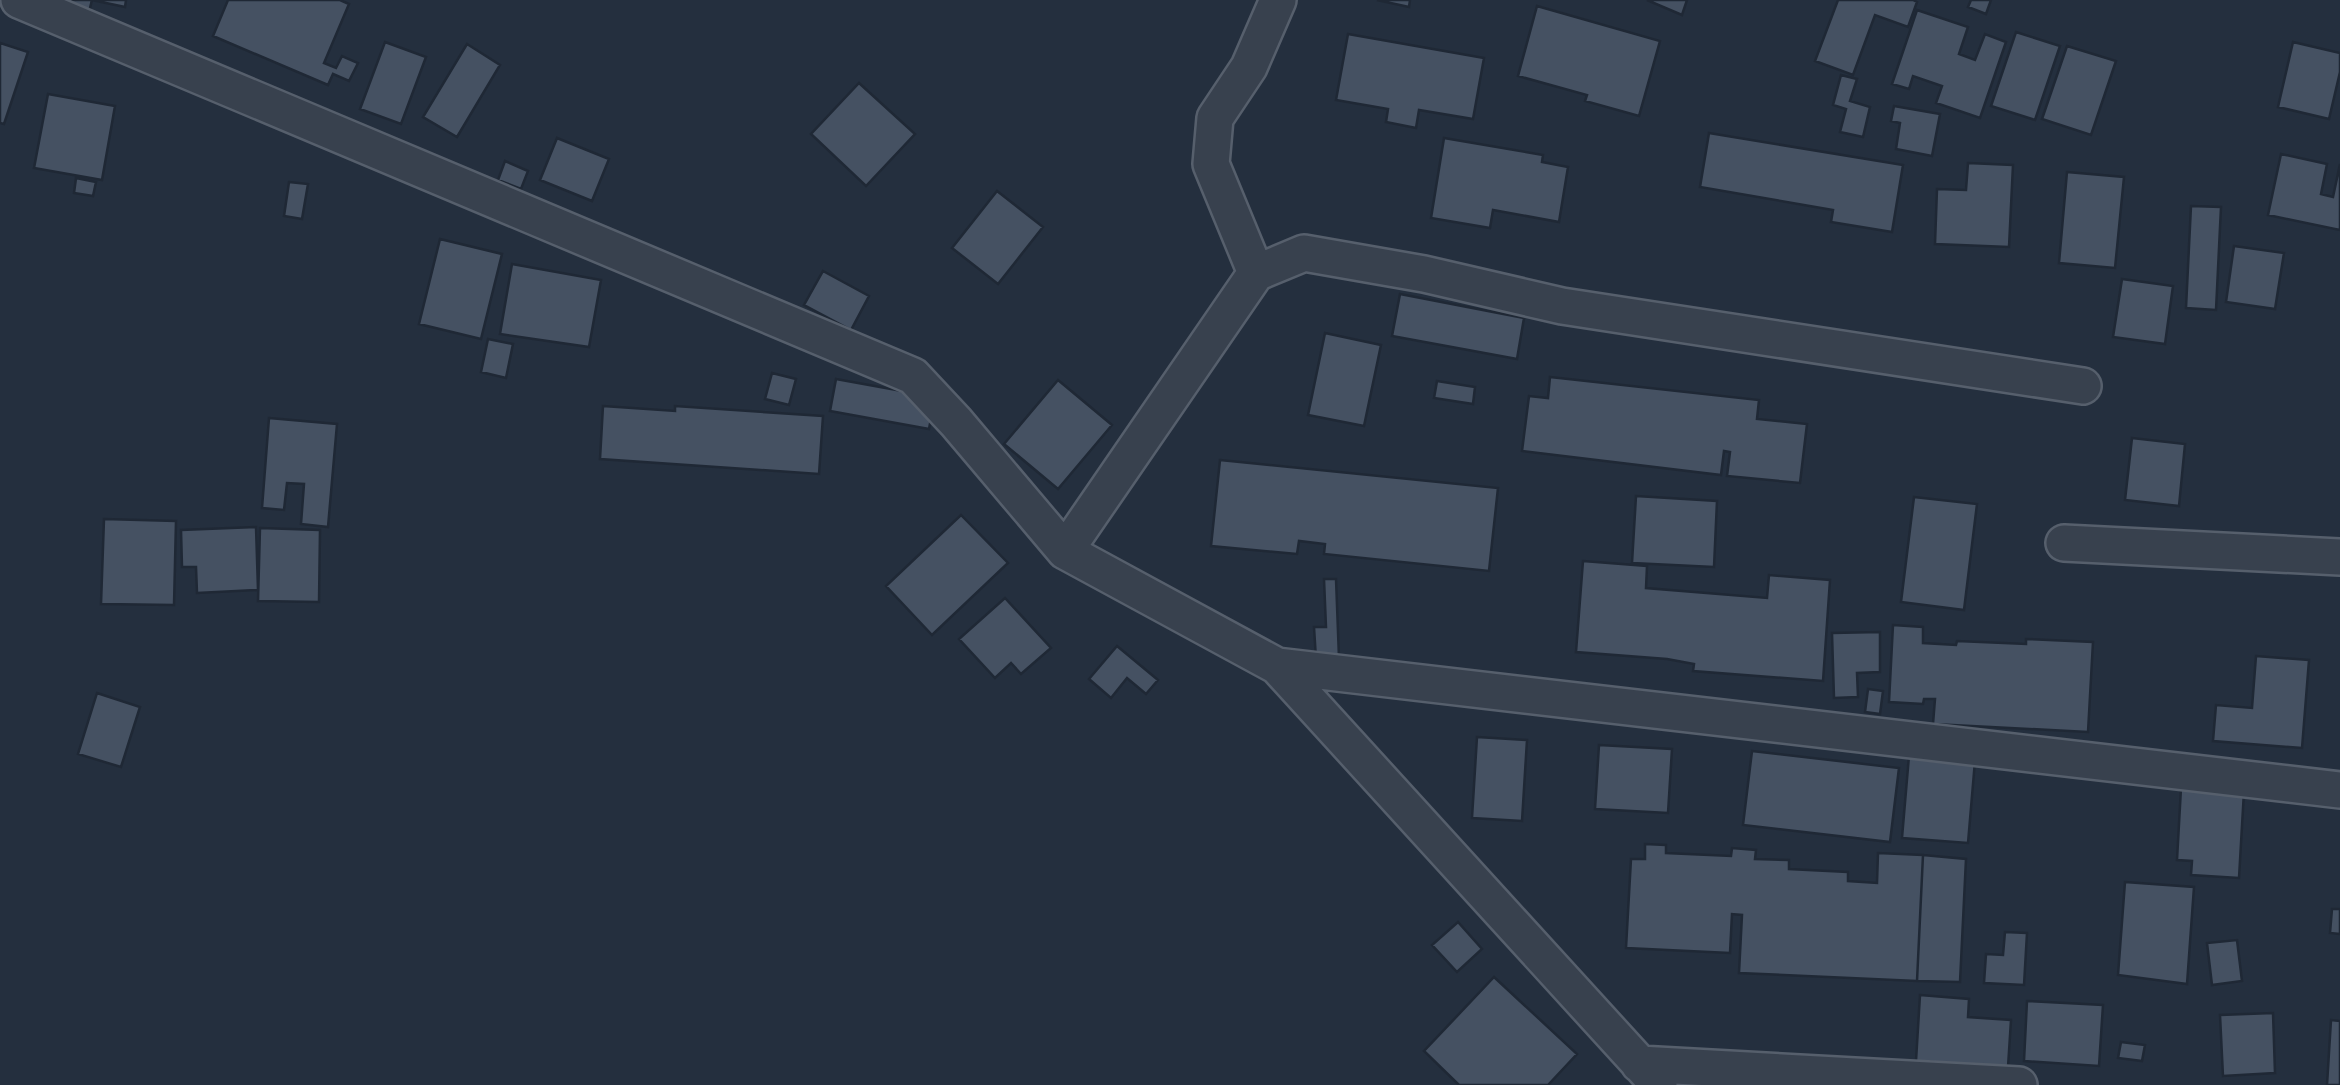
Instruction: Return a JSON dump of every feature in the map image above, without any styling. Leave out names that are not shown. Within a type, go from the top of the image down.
[{"type":"street","points":[[20,0],[913,376],[1065,551],[1277,666],[1649,1075],[2019,1085]]},
{"type":"street","points":[[1256,273],[1211,164],[1216,118],[1250,67],[1278,0]]},
{"type":"street","points":[[1065,551],[1256,273],[1304,254],[1424,274],[1562,306],[2083,386]]},
{"type":"street","points":[[2064,544],[2340,558]]},
{"type":"street","points":[[1277,666],[2340,790]]},
{"type":"building","points":[[72,0],[92,0],[89,12],[70,8]]},
{"type":"building","points":[[92,0],[126,0],[125,7]]},
{"type":"building","points":[[228,0],[340,0],[349,4],[324,63],[336,68],[342,56],[358,63],[349,81],[333,74],[328,85],[213,36]]},
{"type":"building","points":[[1377,0],[1410,0],[1409,7]]},
{"type":"building","points":[[1647,0],[1687,0],[1682,15]]},
{"type":"building","points":[[1838,0],[1917,2],[1908,27],[1875,15],[1853,75],[1815,61]]},
{"type":"building","points":[[1971,0],[1991,0],[1986,14],[1968,7]]},
{"type":"building","points":[[1537,6],[1660,41],[1639,116],[1585,101],[1587,95],[1518,76]]},
{"type":"building","points":[[1917,10],[1968,27],[1959,54],[1975,60],[1985,34],[2006,42],[1980,118],[1936,103],[1942,86],[1913,76],[1909,89],[1892,84]]},
{"type":"building","points":[[2016,32],[2060,46],[2035,120],[1991,106]]},
{"type":"building","points":[[1348,34],[1484,58],[1473,119],[1419,110],[1416,128],[1386,122],[1388,109],[1336,100]]},
{"type":"building","points":[[385,42],[426,57],[401,124],[360,109]]},
{"type":"building","points":[[2293,42],[2340,53],[2340,72],[2329,119],[2278,107]]},
{"type":"building","points":[[0,43],[28,52],[4,124],[0,123]]},
{"type":"building","points":[[467,44],[500,65],[457,137],[423,117]]},
{"type":"building","points":[[2067,46],[2116,61],[2091,135],[2042,119]]},
{"type":"building","points":[[1841,75],[1857,79],[1850,101],[1870,107],[1863,137],[1840,132],[1846,109],[1833,105]]},
{"type":"building","points":[[859,83],[915,134],[866,186],[811,134]]},
{"type":"building","points":[[48,94],[115,106],[102,180],[34,168]]},
{"type":"building","points":[[1894,106],[1940,114],[1932,156],[1896,149],[1900,123],[1891,121]]},
{"type":"building","points":[[1709,133],[1903,165],[1892,232],[1831,222],[1833,210],[1700,187]]},
{"type":"building","points":[[557,138],[609,159],[592,201],[540,180]]},
{"type":"building","points":[[1444,138],[1543,155],[1542,162],[1568,167],[1559,222],[1493,210],[1490,228],[1431,218]]},
{"type":"building","points":[[2281,154],[2327,164],[2321,194],[2333,197],[2340,164],[2340,230],[2268,215]]},
{"type":"building","points":[[505,161],[528,171],[521,189],[498,180]]},
{"type":"building","points":[[1968,163],[2013,165],[2009,247],[1935,244],[1937,189],[1966,190]]},
{"type":"building","points":[[2067,172],[2124,177],[2115,268],[2059,263]]},
{"type":"building","points":[[76,178],[96,182],[93,196],[74,193]]},
{"type":"building","points":[[289,182],[308,184],[302,219],[284,216]]},
{"type":"building","points":[[997,191],[1043,227],[998,284],[952,248]]},
{"type":"building","points":[[2191,206],[2221,207],[2216,310],[2186,308]]},
{"type":"building","points":[[440,239],[502,254],[481,339],[419,324]]},
{"type":"building","points":[[2234,246],[2284,253],[2275,309],[2226,302]]},
{"type":"building","points":[[512,264],[601,280],[589,347],[500,334]]},
{"type":"building","points":[[823,271],[869,296],[851,330],[804,305]]},
{"type":"building","points":[[2122,279],[2173,286],[2165,344],[2113,337]]},
{"type":"building","points":[[1400,294],[1524,318],[1517,359],[1392,336]]},
{"type":"building","points":[[1325,333],[1381,345],[1364,426],[1308,415]]},
{"type":"building","points":[[488,339],[513,344],[506,378],[481,372]]},
{"type":"building","points":[[772,373],[796,379],[789,405],[765,399]]},
{"type":"building","points":[[1550,377],[1759,400],[1757,419],[1807,424],[1800,483],[1727,476],[1730,452],[1724,451],[1721,475],[1522,451],[1529,396],[1548,398]]},
{"type":"building","points":[[836,379],[935,397],[929,429],[830,411]]},
{"type":"building","points":[[1058,380],[1112,425],[1058,489],[1004,444]]},
{"type":"building","points":[[1437,381],[1475,387],[1473,404],[1434,398]]},
{"type":"building","points":[[603,406],[675,411],[675,406],[823,416],[819,474],[600,459]]},
{"type":"building","points":[[269,418],[337,424],[328,527],[301,524],[304,484],[287,483],[284,510],[262,508]]},
{"type":"building","points":[[2132,438],[2185,444],[2179,506],[2125,500]]},
{"type":"building","points":[[1220,460],[1498,488],[1489,571],[1324,554],[1325,544],[1299,541],[1297,554],[1211,546]]},
{"type":"building","points":[[1636,496],[1717,501],[1714,567],[1632,563]]},
{"type":"building","points":[[1914,497],[1977,504],[1964,610],[1901,602]]},
{"type":"building","points":[[961,515],[1008,563],[932,635],[886,586]]},
{"type":"building","points":[[104,519],[176,521],[174,605],[101,604]]},
{"type":"building","points":[[256,527],[258,590],[197,593],[196,567],[182,567],[181,530]]},
{"type":"building","points":[[260,528],[320,530],[319,602],[258,601]]},
{"type":"building","points":[[1583,561],[1647,566],[1646,588],[1767,598],[1769,575],[1830,580],[1823,681],[1693,671],[1694,664],[1667,659],[1576,652]]},
{"type":"building","points":[[1324,579],[1336,579],[1339,658],[1316,659],[1314,627],[1326,627]]},
{"type":"building","points":[[1005,598],[1051,648],[1021,674],[1011,663],[995,678],[959,639]]},
{"type":"building","points":[[1893,625],[1923,627],[1923,643],[2026,644],[2026,639],[2093,642],[2088,732],[1933,724],[1935,699],[1924,699],[1923,704],[1889,702]]},
{"type":"building","points":[[1880,632],[1880,672],[1857,673],[1858,697],[1834,698],[1832,633]]},
{"type":"building","points":[[1117,646],[1158,680],[1146,694],[1127,678],[1111,698],[1089,679]]},
{"type":"building","points":[[2256,656],[2309,660],[2302,748],[2213,741],[2216,705],[2252,708]]},
{"type":"building","points":[[1868,689],[1883,691],[1880,714],[1865,712]]},
{"type":"building","points":[[97,693],[140,707],[121,767],[78,754]]},
{"type":"building","points":[[1477,737],[1527,740],[1522,821],[1472,818]]},
{"type":"building","points":[[1910,744],[1976,749],[1968,843],[1902,838]]},
{"type":"building","points":[[1599,745],[1672,749],[1668,813],[1595,809]]},
{"type":"building","points":[[1752,751],[1899,768],[1890,842],[1743,825]]},
{"type":"building","points":[[2181,788],[2244,791],[2239,878],[2191,875],[2192,861],[2177,860]]},
{"type":"building","points":[[1645,844],[1666,845],[1666,853],[1731,856],[1732,848],[1756,850],[1755,859],[1789,860],[1789,869],[1848,872],[1848,881],[1877,883],[1878,853],[1923,855],[1917,981],[1739,973],[1742,915],[1732,914],[1730,953],[1626,948],[1631,859],[1645,859]]},
{"type":"building","points":[[1923,855],[1966,859],[1960,982],[1917,981]]},
{"type":"building","points":[[2125,882],[2194,887],[2187,984],[2118,975]]},
{"type":"building","points":[[2332,909],[2340,909],[2340,934],[2330,933]]},
{"type":"building","points":[[1458,922],[1482,949],[1457,972],[1432,945]]},
{"type":"building","points":[[2005,932],[2027,933],[2024,985],[1984,983],[1986,954],[2003,955]]},
{"type":"building","points":[[2237,940],[2242,981],[2212,985],[2207,943]]},
{"type":"building","points":[[1494,977],[1577,1054],[1548,1085],[1459,1085],[1424,1051]]},
{"type":"building","points":[[1920,995],[1969,999],[1968,1017],[2011,1020],[2008,1067],[1916,1061]]},
{"type":"building","points":[[2027,1001],[2103,1005],[2099,1066],[2024,1061]]},
{"type":"building","points":[[2273,1013],[2275,1073],[2223,1076],[2220,1015]]},
{"type":"building","points":[[2331,1020],[2340,1021],[2340,1085],[2327,1085]]},
{"type":"building","points":[[2121,1042],[2145,1045],[2142,1061],[2118,1058]]}]
